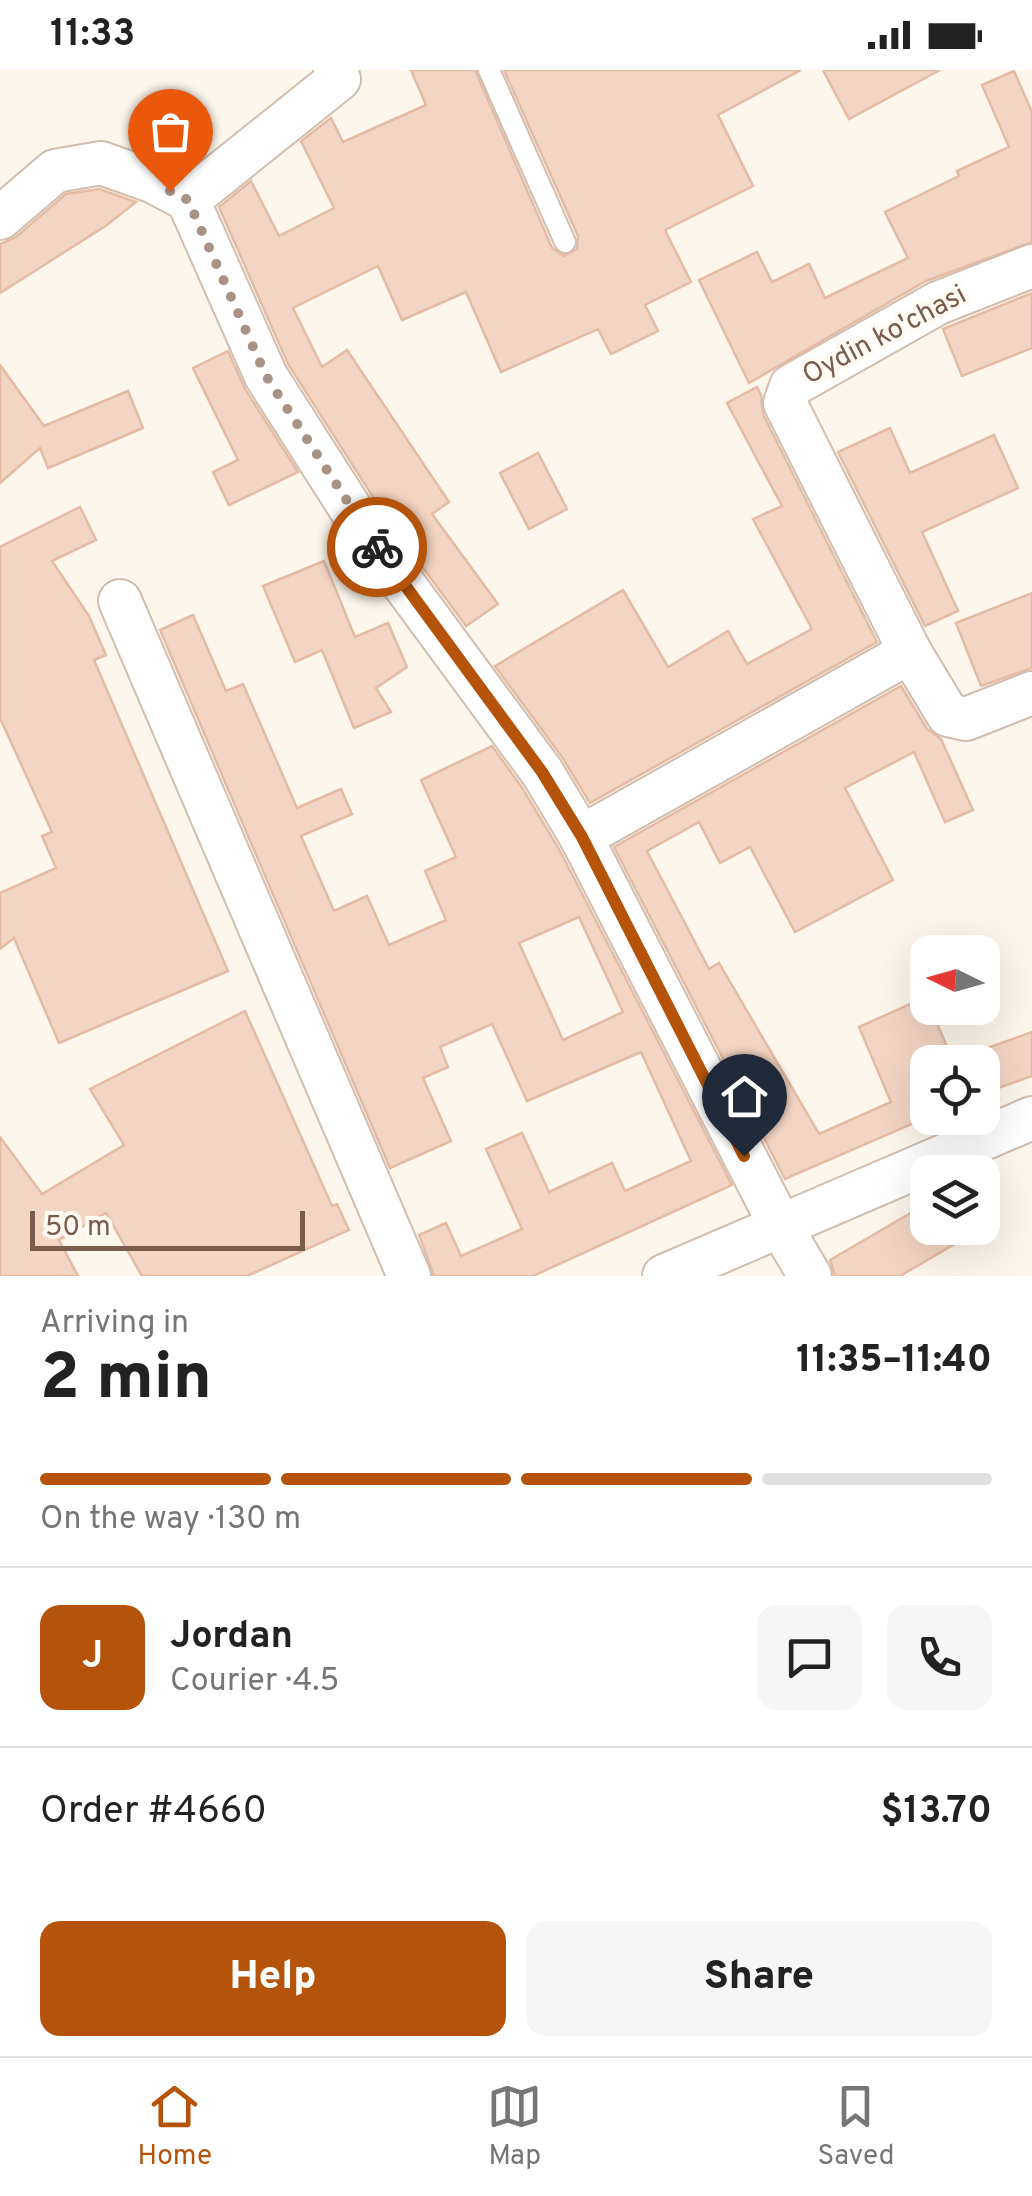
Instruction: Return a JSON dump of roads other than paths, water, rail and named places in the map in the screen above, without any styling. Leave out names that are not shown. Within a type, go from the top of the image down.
[{"type":"street","points":[[188,200],[342,73]]},
{"type":"street","points":[[0,218],[55,171],[100,163],[152,181],[188,200],[266,376],[366,532],[542,772],[582,837],[781,1227],[810,1276]]},
{"type":"street","name":"Oydin ko'chasi","points":[[1032,266],[938,303],[791,386],[785,403],[910,652],[948,714],[966,719],[1032,693]]},
{"type":"street","points":[[120,601],[408,1276]]},
{"type":"street","points":[[582,837],[910,652]]},
{"type":"street","points":[[664,1276],[1032,1118]]},
{"type":"lane","points":[[490,70],[565,242]]}]
